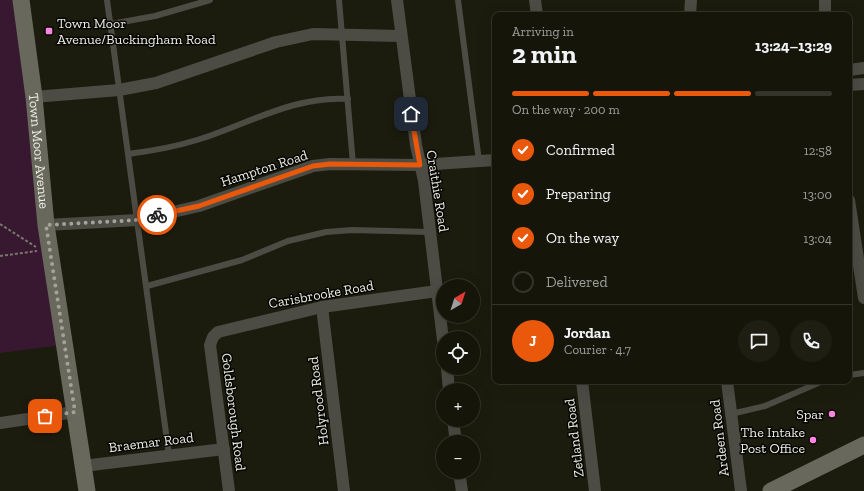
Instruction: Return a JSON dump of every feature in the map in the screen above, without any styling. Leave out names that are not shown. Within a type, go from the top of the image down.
[{"type":"street","name":"Town Moor Avenue","points":[[21,0],[34,97],[46,225],[87,491]]},
{"type":"street","name":"Craithie Road","points":[[396,0],[416,145],[424,181],[436,283]]},
{"type":"street","points":[[536,0],[537,12]]},
{"type":"street","points":[[690,12],[691,0]]},
{"type":"street","points":[[825,0],[825,12]]},
{"type":"street","points":[[34,97],[119,90],[156,82],[276,42],[313,34],[401,36]]},
{"type":"street","points":[[852,70],[864,68]]},
{"type":"street","points":[[852,85],[864,84]]},
{"type":"street","name":"Hampton Road","points":[[46,225],[138,220],[199,206],[313,166],[353,164],[420,165],[492,160]]},
{"type":"street","points":[[852,220],[864,298]]},
{"type":"street","name":"Carisbrooke Road","points":[[213,337],[225,328],[322,307],[436,291]]},
{"type":"street","name":"Holyrood Road","points":[[322,307],[344,491]]},
{"type":"street","name":"Goldsborough Road","points":[[213,337],[210,345],[228,491]]},
{"type":"street","name":"Zetland Road","points":[[582,384],[595,491]]},
{"type":"street","name":"Ardeen Road","points":[[727,384],[741,491]]},
{"type":"street","points":[[0,423],[75,412]]},
{"type":"street","points":[[771,491],[864,445]]},
{"type":"street","name":"Braemar Road","points":[[83,466],[224,449]]},
{"type":"street","points":[[460,479],[462,491]]},
{"type":"lane","points":[[107,0],[170,455]]},
{"type":"lane","points":[[111,24],[163,14],[210,0]]},
{"type":"lane","points":[[339,0],[353,164]]},
{"type":"lane","points":[[458,0],[479,161]]},
{"type":"lane","points":[[128,154],[166,149],[198,140],[274,112],[322,98],[348,99]]},
{"type":"lane","points":[[146,286],[235,263],[288,241],[326,232],[352,230],[430,232]]},
{"type":"lane","points":[[852,375],[864,373]]},
{"type":"lane","points":[[731,414],[761,407],[816,384]]},
{"type":"path","points":[[0,224],[42,251],[0,256]]},
{"type":"shaded area","points":[[0,0],[21,0],[61,345],[0,353]]},
{"type":"way so far","points":[[45,416],[75,412],[46,225],[138,220],[157,215]]},
{"type":"place","name":"Town Moor Avenue/Buckingham Road","points":[[49,31]]},
{"type":"place","name":"Spar","points":[[832,414]]},
{"type":"place","name":"The Intake Post Office","points":[[813,440]]},
{"type":"route","points":[[157,215],[199,206],[292,172],[313,166],[330,164],[420,165],[411,114]]}]
